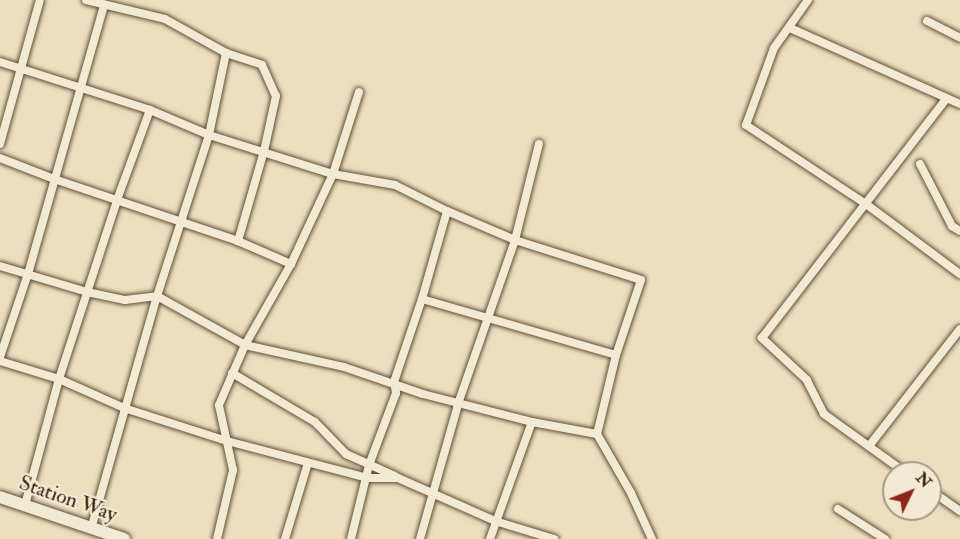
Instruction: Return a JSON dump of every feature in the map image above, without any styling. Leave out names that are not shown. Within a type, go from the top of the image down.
[{"type":"main road","name":"Station Way","points":[[0,497],[123,539]]},
{"type":"street","points":[[0,144],[40,0]]},
{"type":"street","points":[[86,0],[165,19],[226,53],[262,65],[276,96],[264,151],[238,241]]},
{"type":"street","points":[[808,0],[774,48],[746,125],[866,204],[960,274]]},
{"type":"street","points":[[0,357],[28,274],[104,5]]},
{"type":"street","points":[[927,21],[960,38]]},
{"type":"street","points":[[790,28],[960,104]]},
{"type":"street","points":[[91,529],[157,296],[209,135],[226,53]]},
{"type":"street","points":[[0,62],[150,110],[209,135],[333,174],[395,184],[447,211],[515,240],[641,280],[616,355],[597,434],[631,494],[652,539]]},
{"type":"street","points":[[217,539],[233,470],[219,405],[245,345],[291,264],[333,174],[359,92]]},
{"type":"street","points":[[890,461],[824,414],[807,380],[762,338],[945,99]]},
{"type":"street","points":[[25,505],[59,380],[117,200],[150,110]]},
{"type":"street","points":[[420,539],[459,402],[515,240],[539,144]]},
{"type":"street","points":[[0,158],[54,179],[238,241],[291,264]]},
{"type":"street","points":[[920,164],[952,226],[960,231]]},
{"type":"street","points":[[351,539],[368,478],[369,465],[396,393],[394,382],[423,299],[447,211]]},
{"type":"street","points":[[0,266],[87,292],[125,300],[157,296],[245,345],[344,367],[394,382],[423,394],[532,422],[597,434]]},
{"type":"street","points":[[423,299],[616,355]]},
{"type":"street","points":[[869,446],[960,329]]},
{"type":"street","points":[[0,361],[59,380],[124,408],[227,441],[368,478],[398,478]]},
{"type":"street","points":[[232,373],[315,422],[346,454],[495,521],[554,539]]},
{"type":"street","points":[[490,539],[532,422]]},
{"type":"street","points":[[285,539],[308,464]]},
{"type":"street","points":[[942,498],[960,511]]},
{"type":"street","points":[[838,509],[885,539]]}]
